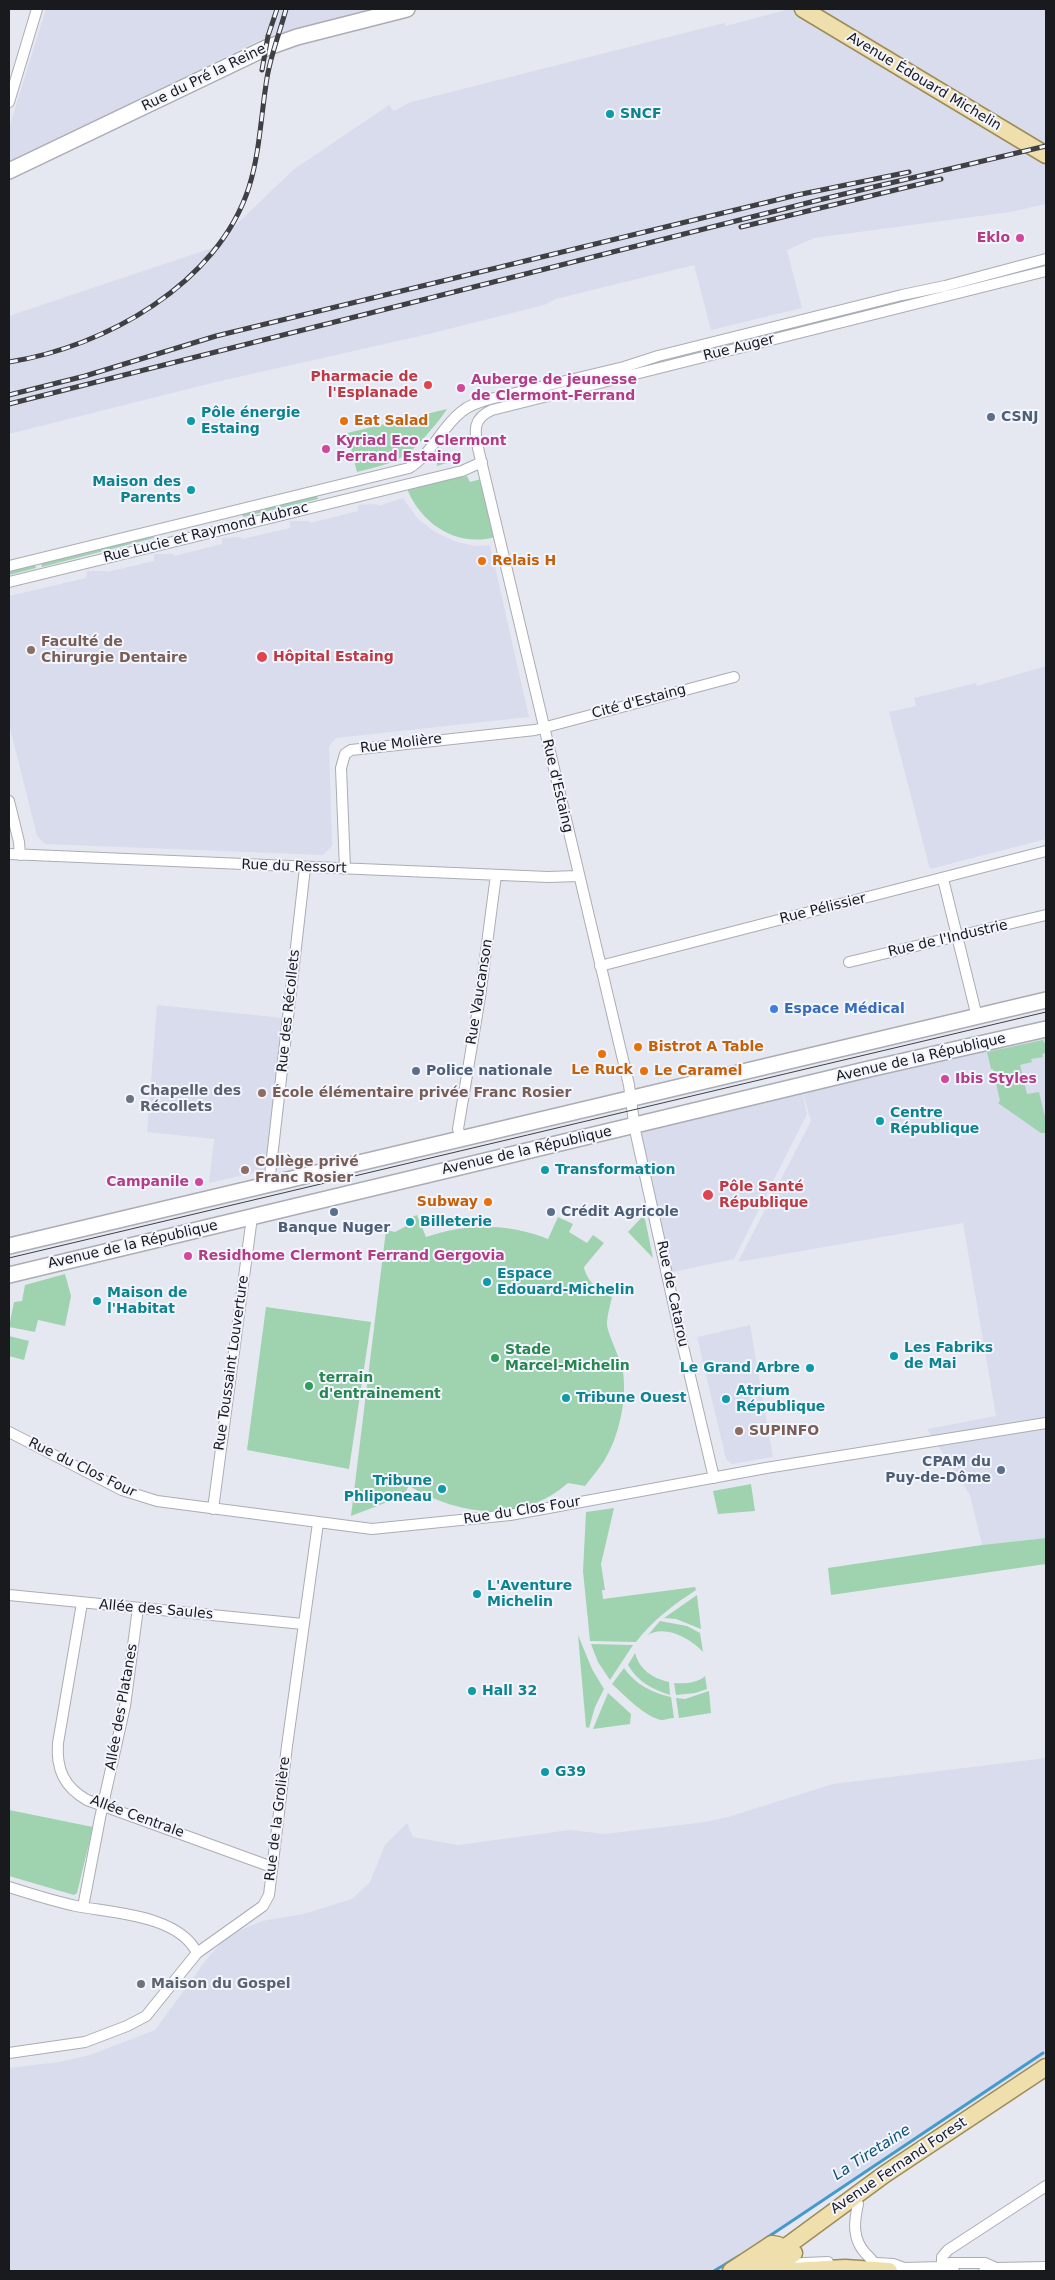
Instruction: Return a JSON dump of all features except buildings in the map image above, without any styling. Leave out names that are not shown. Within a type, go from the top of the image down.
[{"type":"main road","name":"Rue du Pré la Reine","points":[[9,172],[266,48],[297,36],[407,9]]},
{"type":"main road","name":"Avenue Édouard Michelin","points":[[803,9],[1046,154]]},
{"type":"main road","name":"Avenue de la République","points":[[9,1246],[461,1138],[630,1104],[1046,1000]]},
{"type":"main road","name":"Avenue de la République","points":[[9,1275],[869,1069],[1046,1029]]},
{"type":"main road","name":"Avenue Fernand Forest","points":[[754,2270],[885,2174],[1046,2067]]},
{"type":"main road","name":"Avenue Fernand Forest","points":[[781,2269],[858,2204],[1046,2078]]},
{"type":"main road","points":[[731,2271],[772,2244],[786,2246]]},
{"type":"main road","points":[[781,2269],[888,2269]]},
{"type":"street","points":[[9,102],[37,9]]},
{"type":"street","points":[[9,566],[409,468],[426,454],[459,413],[476,403],[490,398],[624,367],[658,356],[902,295],[946,286],[1046,259]]},
{"type":"street","name":"Rue Auger","points":[[482,462],[474,432],[475,425],[480,417],[492,410],[1046,271]]},
{"type":"street","name":"Rue Lucie et Raymond Aubrac","points":[[9,582],[462,470],[482,462]]},
{"type":"street","name":"Rue d'Estaing","points":[[482,462],[628,1085],[630,1104]]},
{"type":"street","name":"Cité d'Estaing","points":[[544,727],[734,677]]},
{"type":"street","name":"Rue Molière","points":[[344,869],[342,768],[345,754],[352,750],[535,730],[544,727]]},
{"type":"street","points":[[9,801],[19,842],[20,855]]},
{"type":"street","name":"Rue Pélissier","points":[[600,966],[1046,851]]},
{"type":"street","name":"Rue du Ressort","points":[[9,854],[305,868],[548,877],[578,876]]},
{"type":"street","name":"Rue des Récollets","points":[[269,1184],[305,868]]},
{"type":"street","name":"Rue Vaucanson","points":[[461,1138],[458,1129],[480,997],[496,875]]},
{"type":"street","points":[[943,878],[977,1017]]},
{"type":"street","name":"Rue de l'Industrie","points":[[849,962],[1046,915]]},
{"type":"street","name":"Rue de Catarou","points":[[630,1104],[681,1338],[714,1478]]},
{"type":"street","name":"Rue Toussaint Louverture","points":[[213,1508],[252,1217]]},
{"type":"street","name":"Rue du Clos Four","points":[[9,1432],[122,1490],[156,1501],[356,1528],[386,1529],[510,1515],[714,1478],[1046,1423]]},
{"type":"street","name":"Rue de la Grolière","points":[[9,2053],[85,2042],[127,2026],[146,2016],[197,1953],[263,1906],[269,1895],[303,1624],[318,1523]]},
{"type":"street","name":"Allée des Saules","points":[[9,1595],[303,1624]]},
{"type":"street","name":"Allée Centrale","points":[[82,1603],[57,1756],[59,1770],[65,1782],[75,1793],[103,1805],[272,1867]]},
{"type":"street","name":"Allée des Platanes","points":[[83,1907],[125,1706],[138,1608]]},
{"type":"street","points":[[9,1887],[83,1907],[134,1915],[170,1928],[192,1943],[197,1953]]},
{"type":"street","points":[[942,2267],[942,2257],[948,2250],[1046,2186]]},
{"type":"street","points":[[858,2204],[854,2221],[856,2236],[862,2249],[888,2269],[942,2267],[954,2271]]},
{"type":"street","points":[[942,2267],[950,2263],[985,2263],[996,2268]]},
{"type":"street","points":[[984,2271],[996,2268],[1046,2267]]},
{"type":"street","points":[[754,2270],[781,2269]]},
{"type":"shaded area","points":[[46,9],[375,9],[268,36],[9,163],[9,128]]},
{"type":"shaded area","points":[[789,9],[1046,9],[1046,204],[1010,212],[814,238],[787,250],[802,308],[711,330],[694,265],[556,299],[544,305],[433,333],[212,383],[9,434],[9,316],[212,248],[293,170],[389,105],[394,111],[411,102],[724,23],[726,26]]},
{"type":"shaded area","name":"Hôpital Estaing","points":[[403,498],[418,519],[435,532],[457,542],[475,546],[490,545],[529,717],[336,738],[329,746],[332,846],[323,855],[45,844],[37,836],[9,724],[9,596],[86,578],[87,571],[107,572],[154,561],[154,554],[173,554],[174,556],[222,544],[222,538],[241,537],[242,539],[290,528],[290,521],[309,521],[310,523],[358,511],[358,505],[377,504],[378,506]]},
{"type":"shaded area","points":[[1046,666],[1046,839],[930,869],[889,712],[916,706],[914,698],[976,683],[977,686]]},
{"type":"shaded area","points":[[157,1005],[283,1018],[266,1170],[209,1183],[214,1139],[147,1132]]},
{"type":"shaded area","points":[[1046,1029],[1046,1538],[982,1545],[970,1495],[927,1429],[996,1416],[963,1223],[738,1262],[811,1121],[801,1087],[807,1114],[734,1259],[668,1273],[636,1131],[639,1126],[801,1086]]},
{"type":"shaded area","points":[[750,1325],[773,1457],[732,1464],[726,1459],[697,1337]]},
{"type":"shaded area","points":[[1046,1758],[1046,2055],[716,2271],[9,2271],[9,2068],[59,2062],[90,2055],[155,2030],[206,1960],[227,1936],[262,1921],[303,1914],[352,1899],[370,1882],[385,1845],[407,1823],[413,1837],[458,1845],[570,1830],[605,1834],[705,1822],[728,1817],[833,1784]]},
{"type":"green space","points":[[447,409],[421,441],[405,455],[390,463],[357,472],[347,433]]},
{"type":"green space","points":[[446,454],[455,457],[456,460],[437,466],[437,463]]},
{"type":"green space","points":[[461,473],[462,477],[467,476],[470,482],[481,479],[495,537],[466,539],[440,529],[420,511],[406,486]]},
{"type":"green space","points":[[317,496],[318,499],[243,517],[242,514]]},
{"type":"green space","points":[[153,536],[154,538],[42,567],[41,563]]},
{"type":"green space","points":[[35,565],[36,568],[9,575],[9,571]]},
{"type":"green space","points":[[1043,1040],[1046,1046],[1046,1053],[1042,1054],[1043,1057],[1031,1059],[1032,1062],[1020,1065],[1027,1094],[1039,1092],[1046,1121],[1046,1133],[1041,1133],[998,1103],[1000,1101],[987,1052]]},
{"type":"green space","name":"Stade Marcel-Michelin","points":[[417,1215],[426,1237],[457,1229],[487,1227],[518,1230],[548,1239],[558,1217],[573,1224],[569,1232],[587,1243],[593,1235],[604,1243],[584,1267],[585,1272],[594,1285],[612,1297],[607,1324],[622,1367],[624,1394],[621,1418],[614,1441],[604,1461],[585,1486],[568,1483],[550,1496],[530,1505],[510,1510],[490,1511],[469,1509],[449,1504],[409,1486],[403,1496],[351,1516],[386,1230],[395,1232],[414,1222],[412,1217]]},
{"type":"green space","points":[[642,1217],[645,1219],[653,1258],[628,1232]]},
{"type":"green space","points":[[65,1274],[71,1296],[65,1326],[38,1320],[35,1332],[9,1327],[14,1302],[22,1301],[25,1285]]},
{"type":"green space","points":[[266,1307],[371,1322],[349,1469],[247,1450]]},
{"type":"green space","points":[[9,1336],[29,1341],[24,1360],[9,1356]]},
{"type":"green space","points":[[751,1484],[755,1511],[718,1514],[713,1491]]},
{"type":"green space","points":[[614,1508],[601,1564],[605,1590],[602,1590],[603,1599],[695,1587],[696,1590],[664,1613],[636,1642],[590,1641],[583,1571],[586,1512]]},
{"type":"green space","points":[[1046,1538],[1046,1564],[831,1595],[828,1568],[982,1545]]},
{"type":"green space","points":[[697,1595],[701,1629],[676,1619],[664,1618]]},
{"type":"green space","points":[[660,1621],[687,1626],[700,1633],[703,1652],[692,1642],[670,1632],[662,1631],[648,1635]]},
{"type":"green space","points":[[578,1635],[592,1669],[604,1689],[595,1707],[589,1728],[586,1727]]},
{"type":"green space","points":[[591,1644],[633,1645],[610,1680],[598,1662]]},
{"type":"green space","points":[[635,1653],[643,1669],[657,1678],[669,1682],[670,1695],[646,1684],[636,1676],[628,1665]]},
{"type":"green space","points":[[624,1668],[633,1679],[644,1687],[671,1697],[674,1718],[662,1720],[649,1715],[612,1684]]},
{"type":"green space","points":[[705,1676],[707,1689],[695,1693],[676,1695],[674,1683],[691,1682]]},
{"type":"green space","points":[[709,1691],[711,1713],[679,1718],[676,1698],[685,1699]]},
{"type":"green space","points":[[608,1693],[631,1714],[630,1724],[593,1729]]},
{"type":"green space","points":[[9,1810],[93,1827],[77,1893],[74,1895],[9,1876]]},
{"type":"waterway","name":"La Tiretaine","points":[[765,2239],[1043,2053]]},
{"type":"waterway","name":"La Tiretaine","points":[[714,2271],[739,2256]]},
{"type":"tram line","points":[[9,1258],[1046,1012]]},
{"type":"railway","points":[[262,70],[268,36],[277,9]]},
{"type":"railway","points":[[9,362],[46,354],[83,342],[119,326],[153,305],[185,281],[212,253],[234,222],[253,174],[269,69],[286,9]]},
{"type":"railway","points":[[9,404],[823,199],[1046,146]]},
{"type":"railway","points":[[9,395],[85,376],[216,336],[797,195],[909,172]]},
{"type":"railway","points":[[741,227],[941,179]]},
{"type":"place","name":"SNCF","points":[[610,114]]},
{"type":"place","name":"Eklo","points":[[1020,238]]},
{"type":"place","name":"Pharmacie de l'Esplanade","points":[[428,385]]},
{"type":"place","name":"Auberge de jeunesse de Clermont-Ferrand","points":[[461,388]]},
{"type":"place","name":"CSNJ","points":[[991,417]]},
{"type":"place","name":"Pôle énergie Estaing","points":[[191,421]]},
{"type":"place","name":"Eat Salad","points":[[344,421]]},
{"type":"place","name":"Kyriad Eco - Clermont Ferrand Estaing","points":[[326,449]]},
{"type":"place","name":"Maison des Parents","points":[[191,490]]},
{"type":"place","name":"Relais H","points":[[482,561]]},
{"type":"place","name":"Faculté de Chirurgie Dentaire","points":[[31,650]]},
{"type":"place","name":"Hôpital Estaing","points":[[262,657]]},
{"type":"place","name":"Espace Médical","points":[[774,1009]]},
{"type":"place","name":"Bistrot A Table","points":[[638,1047]]},
{"type":"place","name":"Le Ruck","points":[[602,1054]]},
{"type":"place","name":"Police nationale","points":[[416,1071]]},
{"type":"place","name":"Le Caramel","points":[[644,1071]]},
{"type":"place","name":"Ibis Styles","points":[[945,1079]]},
{"type":"place","name":"École élémentaire privée Franc Rosier","points":[[262,1093]]},
{"type":"place","name":"Chapelle des Récollets","points":[[130,1099]]},
{"type":"place","name":"Centre République","points":[[880,1121]]},
{"type":"place","name":"Collège privé Franc Rosier","points":[[245,1170]]},
{"type":"place","name":"Transformation","points":[[545,1170]]},
{"type":"place","name":"Campanile","points":[[199,1182]]},
{"type":"place","name":"Pôle Santé République","points":[[708,1195]]},
{"type":"place","name":"Subway","points":[[488,1202]]},
{"type":"place","name":"Banque Nuger","points":[[334,1212]]},
{"type":"place","name":"Crédit Agricole","points":[[551,1212]]},
{"type":"place","name":"Billeterie","points":[[410,1222]]},
{"type":"place","name":"Residhome Clermont Ferrand Gergovia","points":[[188,1256]]},
{"type":"place","name":"Espace Edouard-Michelin","points":[[487,1282]]},
{"type":"place","name":"Maison de l'Habitat","points":[[97,1301]]},
{"type":"place","name":"Les Fabriks de Mai","points":[[894,1356]]},
{"type":"place","name":"Stade Marcel-Michelin","points":[[495,1358]]},
{"type":"place","name":"Le Grand Arbre","points":[[810,1368]]},
{"type":"place","name":"terrain d'entrainement","points":[[309,1386]]},
{"type":"place","name":"Tribune Ouest","points":[[566,1398]]},
{"type":"place","name":"Atrium République","points":[[726,1399]]},
{"type":"place","name":"SUPINFO","points":[[739,1431]]},
{"type":"place","name":"CPAM du Puy-de-Dôme","points":[[1001,1470]]},
{"type":"place","name":"Tribune Phliponeau","points":[[442,1489]]},
{"type":"place","name":"L'Aventure Michelin","points":[[477,1594]]},
{"type":"place","name":"Hall 32","points":[[472,1691]]},
{"type":"place","name":"G39","points":[[545,1772]]},
{"type":"place","name":"Maison du Gospel","points":[[141,1984]]}]
